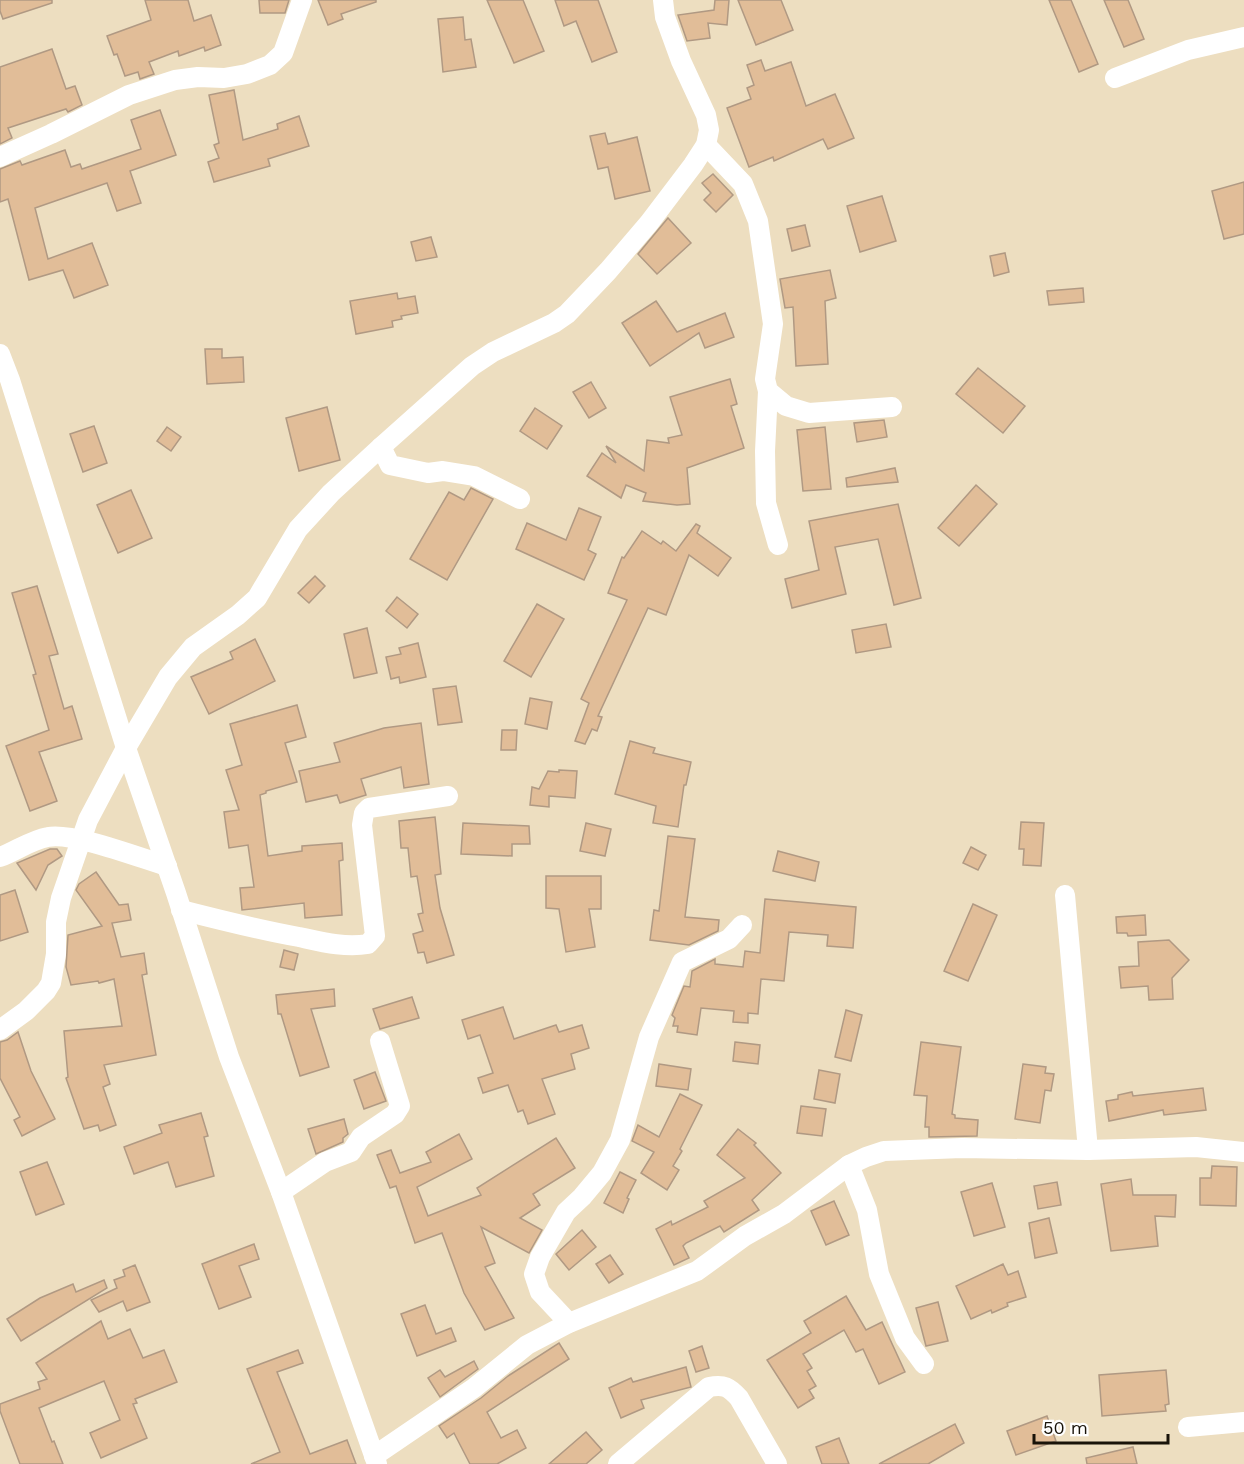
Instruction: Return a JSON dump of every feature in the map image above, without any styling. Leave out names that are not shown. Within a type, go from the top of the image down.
[{"type":"street","points":[[0,156],[51,135],[129,95],[176,80],[198,77],[224,78],[247,74],[270,65],[283,53],[302,0]]},
{"type":"street","points":[[0,1030],[26,1011],[51,983],[56,954],[57,914],[90,815],[168,677],[193,647],[238,615],[257,598],[298,529],[331,493],[381,447],[472,366],[493,352],[554,323],[567,314],[608,271],[648,223],[706,145],[709,129],[706,115],[681,61],[665,17],[663,0]]},
{"type":"street","points":[[1115,78],[1188,50],[1244,37]]},
{"type":"street","points":[[706,145],[743,184],[758,221],[773,324],[765,379],[768,391],[765,451],[766,503],[778,545]]},
{"type":"street","points":[[0,354],[14,391],[126,748],[247,1108],[280,1192],[376,1460],[474,1388],[527,1345],[569,1323],[697,1271],[745,1236],[784,1214],[849,1166],[884,1151],[962,1148],[1088,1150],[1196,1147],[1244,1152]]},
{"type":"street","points":[[768,391],[786,406],[809,413],[892,407]]},
{"type":"street","points":[[381,447],[390,465],[428,473],[443,471],[474,476],[520,500]]},
{"type":"street","points":[[181,910],[258,930],[352,946],[368,944],[375,936],[362,825],[364,813],[369,808],[448,796]]},
{"type":"street","points":[[0,857],[48,837],[82,840],[167,866]]},
{"type":"street","points":[[1065,895],[1088,1150]]},
{"type":"street","points":[[569,1323],[540,1292],[534,1274],[540,1257],[566,1212],[602,1173],[620,1140],[649,1037],[682,962],[690,956],[729,939],[742,925]]},
{"type":"street","points":[[280,1192],[325,1162],[351,1152],[361,1137],[394,1114],[400,1106],[380,1041]]},
{"type":"street","points":[[849,1166],[867,1210],[879,1274],[904,1338],[924,1364]]},
{"type":"street","points":[[618,1464],[709,1388],[722,1384],[730,1388],[739,1398],[777,1464]]},
{"type":"street","points":[[1188,1427],[1244,1422]]},
{"type":"building","points":[[0,0],[52,0],[52,3],[3,19]]},
{"type":"building","points":[[145,0],[188,0],[194,21],[211,15],[221,45],[205,51],[204,47],[179,56],[178,51],[149,62],[154,74],[140,79],[138,72],[125,76],[107,36],[151,20]]},
{"type":"building","points":[[259,0],[289,0],[285,13],[260,13]]},
{"type":"building","points":[[318,0],[376,0],[376,2],[341,14],[343,19],[328,25]]},
{"type":"building","points":[[487,0],[523,0],[544,51],[514,63]]},
{"type":"building","points":[[555,0],[598,0],[617,52],[592,62],[576,21],[564,26]]},
{"type":"building","points":[[715,0],[729,0],[727,25],[708,23],[710,38],[687,41],[678,15],[714,10]]},
{"type":"building","points":[[738,0],[781,0],[793,30],[756,45]]},
{"type":"building","points":[[1049,0],[1071,0],[1098,64],[1079,72]]},
{"type":"building","points":[[1104,0],[1128,0],[1144,39],[1124,47]]},
{"type":"building","points":[[463,17],[465,40],[471,39],[476,67],[443,72],[438,19]]},
{"type":"building","points":[[52,49],[66,89],[75,86],[82,105],[68,112],[66,109],[8,128],[12,138],[0,144],[0,67]]},
{"type":"building","points":[[761,60],[765,71],[791,62],[806,106],[835,94],[854,138],[828,149],[823,139],[774,161],[773,157],[749,167],[727,108],[751,99],[747,88],[754,85],[747,65]]},
{"type":"building","points":[[234,90],[243,140],[278,129],[277,124],[299,116],[309,146],[268,159],[270,166],[214,182],[208,162],[219,158],[214,145],[219,143],[209,95]]},
{"type":"building","points":[[160,110],[176,155],[130,171],[141,203],[117,211],[107,183],[35,208],[48,259],[92,243],[108,285],[74,298],[63,270],[29,280],[8,199],[0,202],[0,169],[20,161],[22,165],[65,150],[71,167],[80,164],[82,169],[141,149],[131,120]]},
{"type":"building","points":[[605,133],[608,144],[637,137],[650,191],[615,199],[608,167],[598,169],[590,136]]},
{"type":"building","points":[[713,174],[733,195],[716,212],[704,200],[711,193],[702,183]]},
{"type":"building","points":[[1244,182],[1244,234],[1224,239],[1212,191]]},
{"type":"building","points":[[882,196],[896,241],[860,252],[847,206]]},
{"type":"building","points":[[668,218],[691,243],[657,274],[638,254]]},
{"type":"building","points":[[805,225],[810,246],[792,251],[787,229]]},
{"type":"building","points":[[431,237],[437,257],[416,261],[411,242]]},
{"type":"building","points":[[1005,253],[1009,272],[994,276],[990,256]]},
{"type":"building","points":[[830,270],[836,298],[825,301],[828,364],[796,366],[793,307],[785,308],[780,279]]},
{"type":"building","points":[[1083,288],[1084,302],[1049,305],[1047,291]]},
{"type":"building","points":[[397,293],[398,299],[415,296],[418,313],[401,316],[402,319],[392,321],[393,327],[356,334],[350,301]]},
{"type":"building","points":[[656,301],[677,332],[725,313],[734,337],[705,348],[699,333],[650,366],[622,323]]},
{"type":"building","points":[[205,349],[222,349],[222,358],[243,357],[244,382],[207,384]]},
{"type":"building","points":[[978,368],[1025,406],[1003,433],[956,394]]},
{"type":"building","points":[[730,379],[737,404],[731,406],[744,448],[687,468],[690,504],[677,505],[643,501],[646,493],[626,485],[621,498],[587,476],[602,453],[616,463],[606,446],[644,471],[647,440],[669,443],[668,438],[682,435],[670,397]]},
{"type":"building","points":[[591,382],[606,408],[589,418],[573,392]]},
{"type":"building","points":[[327,407],[340,460],[299,471],[286,418]]},
{"type":"building","points":[[535,408],[562,426],[547,449],[520,431]]},
{"type":"building","points":[[884,420],[887,437],[857,442],[854,423]]},
{"type":"building","points":[[94,426],[107,463],[83,472],[70,434]]},
{"type":"building","points":[[167,427],[181,437],[171,451],[157,441]]},
{"type":"building","points":[[825,427],[831,489],[803,491],[797,430]]},
{"type":"building","points":[[895,468],[898,482],[847,487],[846,478]]},
{"type":"building","points":[[976,485],[997,504],[959,546],[938,528]]},
{"type":"building","points":[[471,488],[493,499],[447,580],[410,559],[449,492],[464,500]]},
{"type":"building","points":[[131,490],[152,538],[118,553],[97,505]]},
{"type":"building","points":[[898,504],[921,598],[894,605],[878,539],[835,547],[846,594],[792,608],[785,579],[819,570],[809,521]]},
{"type":"building","points":[[579,508],[601,517],[588,550],[596,554],[584,580],[516,549],[527,523],[566,540]]},
{"type":"building","points":[[696,524],[700,526],[697,533],[731,558],[718,576],[689,555],[666,615],[648,608],[598,716],[602,717],[597,731],[592,729],[585,744],[575,741],[589,703],[581,699],[627,600],[608,593],[622,557],[624,558],[642,531],[661,544],[663,541],[676,551]]},
{"type":"building","points":[[315,576],[325,586],[309,603],[298,593]]},
{"type":"building","points":[[37,586],[58,654],[49,656],[64,709],[72,706],[82,739],[39,752],[57,801],[30,811],[6,746],[49,730],[33,675],[36,674],[12,593]]},
{"type":"building","points":[[397,597],[418,614],[407,628],[386,611]]},
{"type":"building","points":[[537,604],[564,619],[531,677],[504,661]]},
{"type":"building","points":[[886,624],[891,647],[856,653],[852,630]]},
{"type":"building","points":[[367,628],[377,673],[354,678],[344,634]]},
{"type":"building","points":[[255,639],[275,681],[209,714],[191,677],[233,659],[230,652]]},
{"type":"building","points":[[418,643],[426,677],[400,683],[399,677],[391,679],[386,657],[401,654],[399,648]]},
{"type":"building","points":[[456,686],[462,722],[438,725],[433,689]]},
{"type":"building","points":[[530,698],[552,702],[547,729],[525,724]]},
{"type":"building","points":[[297,705],[306,737],[285,743],[297,782],[260,795],[268,856],[302,851],[302,846],[342,843],[343,860],[339,861],[342,915],[305,918],[304,903],[242,910],[240,888],[254,887],[248,845],[229,848],[224,812],[239,810],[226,770],[242,765],[230,724]]},
{"type":"building","points":[[421,723],[429,784],[404,788],[401,767],[361,779],[366,795],[340,803],[337,795],[306,802],[299,771],[340,762],[334,743],[384,728]]},
{"type":"building","points":[[502,730],[517,730],[516,750],[501,750]]},
{"type":"building","points":[[630,741],[655,748],[653,753],[691,762],[686,785],[684,785],[678,827],[653,823],[656,806],[615,794]]},
{"type":"building","points":[[559,770],[577,771],[575,798],[549,796],[549,807],[530,805],[532,787],[539,789],[548,771],[559,772]]},
{"type":"building","points":[[435,817],[441,874],[435,875],[440,908],[454,955],[427,963],[424,952],[418,953],[413,934],[423,931],[418,914],[423,913],[417,876],[411,877],[408,848],[401,848],[399,821]]},
{"type":"building","points":[[1021,822],[1044,823],[1041,866],[1023,865],[1024,849],[1019,849]]},
{"type":"building","points":[[463,823],[529,826],[530,844],[512,844],[512,856],[461,854]]},
{"type":"building","points":[[586,823],[611,829],[605,856],[580,851]]},
{"type":"building","points":[[668,836],[695,839],[685,917],[719,920],[718,931],[689,945],[650,940],[654,910],[659,911]]},
{"type":"building","points":[[971,847],[986,855],[978,870],[963,863]]},
{"type":"building","points":[[50,849],[57,849],[62,856],[48,865],[36,890],[17,863]]},
{"type":"building","points":[[778,851],[819,862],[815,881],[773,871]]},
{"type":"building","points":[[96,872],[119,905],[128,904],[131,920],[112,923],[121,957],[144,953],[147,974],[142,975],[156,1055],[104,1065],[110,1084],[103,1087],[116,1125],[100,1131],[98,1125],[84,1129],[66,1078],[68,1077],[64,1031],[122,1026],[114,979],[99,983],[98,981],[71,985],[66,967],[68,935],[102,926],[76,890],[79,884]]},
{"type":"building","points":[[546,876],[601,876],[601,909],[589,909],[595,947],[566,952],[559,909],[546,908]]},
{"type":"building","points":[[15,890],[28,932],[0,941],[0,895]]},
{"type":"building","points":[[765,899],[856,907],[853,948],[827,946],[828,935],[789,932],[784,981],[761,979],[758,1014],[748,1013],[748,1023],[733,1022],[734,1011],[701,1008],[697,1035],[677,1032],[678,1026],[673,1026],[675,1018],[672,1015],[684,986],[690,987],[692,971],[715,959],[715,964],[743,967],[745,951],[760,953]]},
{"type":"building","points":[[973,904],[997,915],[968,981],[944,971]]},
{"type":"building","points":[[1145,915],[1146,935],[1128,936],[1127,933],[1117,933],[1116,917]]},
{"type":"building","points":[[1169,940],[1189,960],[1172,978],[1173,999],[1149,1000],[1148,986],[1121,988],[1119,967],[1139,966],[1138,942]]},
{"type":"building","points":[[284,950],[298,954],[294,970],[280,967]]},
{"type":"building","points":[[334,989],[335,1006],[311,1009],[329,1067],[300,1076],[281,1014],[278,1014],[276,995]]},
{"type":"building","points":[[412,997],[419,1018],[380,1029],[373,1009]]},
{"type":"building","points":[[503,1007],[514,1039],[556,1025],[559,1032],[582,1025],[589,1048],[571,1054],[575,1069],[542,1079],[555,1114],[528,1124],[523,1110],[518,1112],[508,1085],[483,1093],[478,1078],[493,1073],[480,1035],[468,1039],[462,1020]]},
{"type":"building","points":[[846,1010],[862,1015],[851,1061],[835,1057]]},
{"type":"building","points":[[18,1032],[31,1071],[55,1119],[22,1136],[14,1120],[20,1117],[0,1078],[0,1042]]},
{"type":"building","points":[[735,1042],[760,1045],[758,1064],[733,1061]]},
{"type":"building","points":[[921,1042],[961,1047],[952,1114],[955,1118],[978,1120],[977,1136],[929,1137],[929,1127],[925,1127],[927,1096],[914,1095]]},
{"type":"building","points":[[659,1064],[691,1069],[688,1090],[656,1086]]},
{"type":"building","points":[[1023,1064],[1046,1067],[1045,1073],[1054,1074],[1051,1091],[1045,1090],[1040,1123],[1015,1119]]},
{"type":"building","points":[[819,1070],[840,1074],[835,1103],[814,1099]]},
{"type":"building","points":[[375,1072],[386,1101],[364,1109],[354,1080]]},
{"type":"building","points":[[1203,1088],[1206,1110],[1164,1115],[1163,1110],[1109,1121],[1106,1101],[1118,1099],[1118,1095],[1132,1092],[1133,1096]]},
{"type":"building","points":[[680,1094],[702,1105],[673,1166],[679,1170],[667,1190],[641,1173],[654,1152],[632,1141],[638,1125],[659,1137]]},
{"type":"building","points":[[801,1106],[826,1109],[822,1136],[797,1133]]},
{"type":"building","points":[[201,1113],[208,1136],[204,1137],[214,1176],[176,1187],[168,1162],[134,1174],[124,1147],[162,1133],[159,1125]]},
{"type":"building","points":[[344,1119],[348,1134],[343,1138],[343,1142],[316,1154],[308,1129]]},
{"type":"building","points":[[738,1129],[756,1143],[754,1145],[781,1173],[752,1200],[759,1210],[724,1232],[720,1226],[686,1243],[683,1246],[689,1258],[674,1265],[656,1229],[671,1221],[672,1225],[708,1207],[704,1201],[745,1178],[717,1155]]},
{"type":"building","points":[[459,1134],[472,1159],[417,1187],[428,1216],[481,1195],[477,1188],[556,1138],[575,1168],[533,1194],[540,1205],[520,1218],[542,1230],[529,1253],[481,1227],[495,1263],[485,1267],[514,1318],[485,1330],[464,1293],[442,1233],[415,1243],[396,1186],[390,1188],[377,1155],[391,1150],[400,1173],[431,1162],[426,1152]]},
{"type":"building","points":[[47,1162],[64,1204],[36,1215],[20,1172]]},
{"type":"building","points":[[1212,1166],[1237,1167],[1236,1206],[1200,1205],[1200,1178],[1211,1178]]},
{"type":"building","points":[[620,1172],[636,1180],[623,1213],[604,1203]]},
{"type":"building","points":[[1131,1179],[1133,1195],[1176,1195],[1175,1217],[1155,1216],[1158,1246],[1111,1251],[1101,1184]]},
{"type":"building","points":[[1057,1182],[1061,1205],[1038,1209],[1034,1186]]},
{"type":"building","points":[[992,1183],[1005,1227],[974,1236],[961,1192]]},
{"type":"building","points":[[834,1201],[849,1235],[826,1245],[811,1211]]},
{"type":"building","points":[[1049,1218],[1057,1253],[1035,1258],[1029,1223]]},
{"type":"building","points":[[582,1230],[596,1247],[569,1270],[556,1254]]},
{"type":"building","points":[[254,1244],[259,1259],[239,1266],[251,1297],[219,1309],[202,1264]]},
{"type":"building","points":[[610,1255],[623,1274],[609,1283],[596,1264]]},
{"type":"building","points":[[1003,1264],[1008,1275],[1018,1271],[1026,1297],[1007,1303],[1008,1306],[992,1313],[991,1310],[971,1319],[956,1286]]},
{"type":"building","points":[[135,1265],[150,1302],[127,1311],[123,1301],[99,1312],[91,1300],[117,1288],[114,1280],[125,1276],[123,1270]]},
{"type":"building","points":[[104,1280],[107,1288],[21,1341],[7,1319],[40,1298],[73,1284],[76,1292]]},
{"type":"building","points":[[846,1296],[866,1330],[882,1322],[905,1372],[879,1384],[863,1349],[856,1352],[844,1330],[803,1354],[812,1368],[807,1371],[816,1386],[809,1390],[814,1398],[798,1408],[767,1360],[811,1333],[804,1321]]},
{"type":"building","points":[[938,1302],[948,1341],[926,1346],[916,1308]]},
{"type":"building","points":[[425,1305],[436,1334],[451,1328],[456,1341],[417,1356],[401,1314]]},
{"type":"building","points":[[101,1321],[108,1339],[130,1329],[143,1358],[164,1350],[177,1382],[135,1399],[137,1403],[133,1404],[147,1438],[101,1458],[90,1433],[120,1420],[104,1381],[39,1408],[63,1464],[20,1464],[0,1411],[0,1404],[40,1389],[38,1382],[47,1379],[36,1363]]},
{"type":"building","points":[[559,1343],[569,1359],[487,1412],[501,1438],[517,1430],[526,1448],[497,1464],[470,1464],[454,1433],[447,1438],[439,1426],[481,1398],[508,1376]]},
{"type":"building","points":[[702,1346],[709,1368],[696,1372],[689,1351]]},
{"type":"building","points":[[298,1350],[303,1363],[277,1372],[310,1454],[347,1440],[356,1464],[251,1464],[280,1452],[247,1369]]},
{"type":"building","points":[[474,1361],[478,1369],[440,1397],[428,1378],[440,1370],[445,1377]]},
{"type":"building","points":[[686,1367],[691,1387],[641,1400],[644,1408],[621,1418],[609,1388],[631,1378],[633,1382]]},
{"type":"building","points":[[1166,1370],[1169,1404],[1165,1405],[1166,1411],[1102,1416],[1099,1375]]},
{"type":"building","points":[[1047,1416],[1056,1441],[1016,1455],[1007,1431]]},
{"type":"building","points":[[955,1424],[964,1443],[928,1464],[879,1464]]},
{"type":"building","points":[[586,1432],[602,1450],[586,1464],[549,1464]]},
{"type":"building","points":[[839,1438],[849,1464],[822,1464],[816,1447]]},
{"type":"building","points":[[1133,1447],[1137,1464],[1087,1464],[1086,1458]]}]
